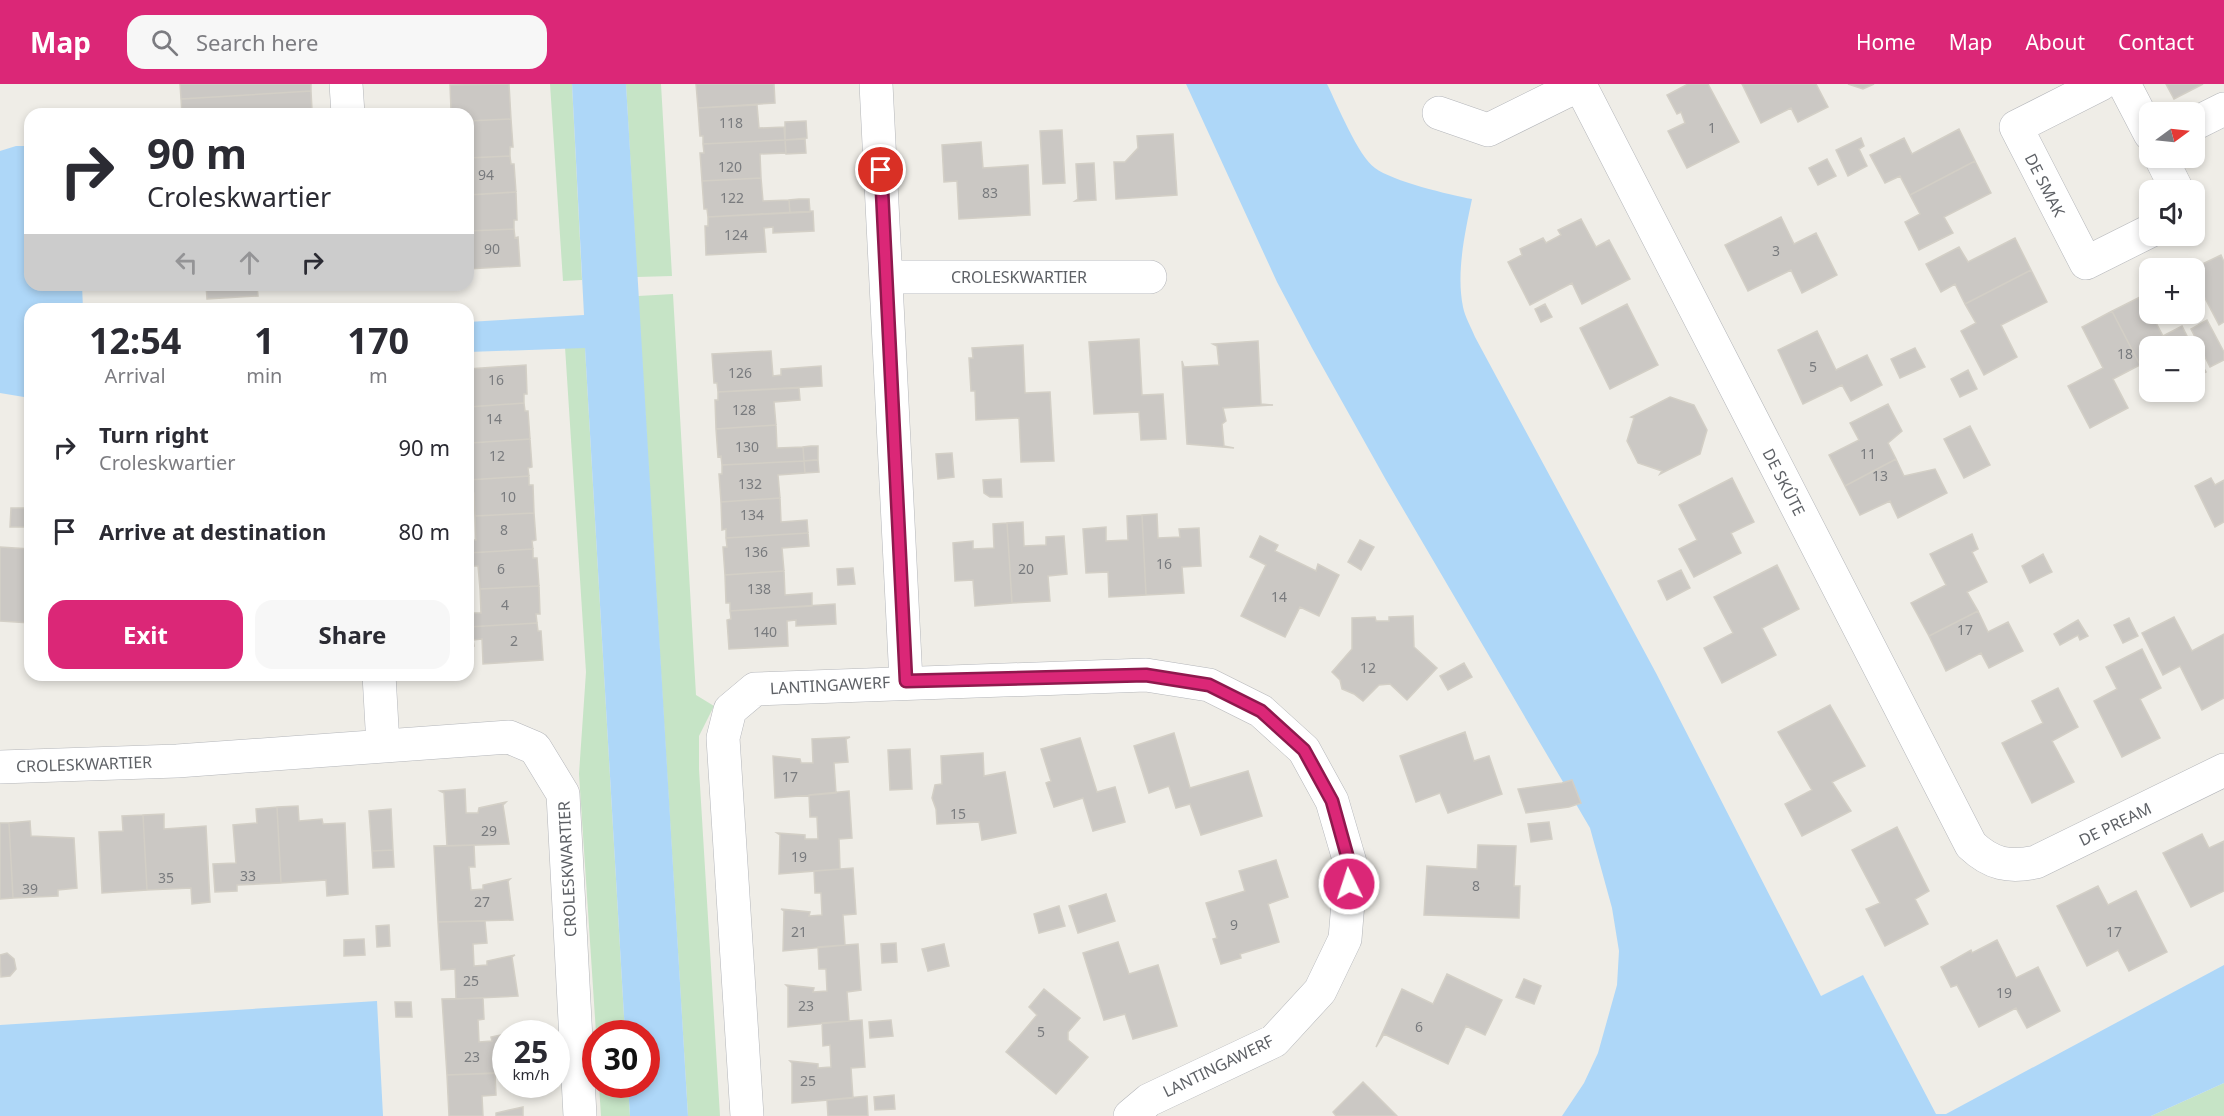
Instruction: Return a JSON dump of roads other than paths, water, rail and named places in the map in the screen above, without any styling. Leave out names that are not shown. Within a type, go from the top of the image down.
[{"type":"street","points":[[346,84],[348,108]]},
{"type":"street","points":[[876,84],[906,681]]},
{"type":"street","points":[[1439,113],[1488,130],[1581,84]]},
{"type":"street","name":"DE SKÛTE","points":[[1581,84],[1971,844],[1984,857],[2003,865]]},
{"type":"street","name":"DE SMAK","points":[[2101,84],[2016,127],[2086,263],[2139,236]]},
{"type":"street","points":[[2124,84],[2139,113]]},
{"type":"street","points":[[2205,119],[2224,110]]},
{"type":"street","name":"CROLESKWARTIER","points":[[887,277],[1150,277]]},
{"type":"street","name":"LANTINGAWERF","points":[[747,1116],[723,738],[730,710],[755,689],[906,681],[1146,675],[1209,685],[1261,711],[1304,750],[1332,801],[1350,866],[1345,939],[1320,991],[1274,1041],[1149,1100],[1130,1116]]},
{"type":"street","points":[[379,681],[383,745]]},
{"type":"street","name":"CROLESKWARTIER","points":[[0,767],[177,761],[509,737],[535,748],[563,794],[580,1116]]},
{"type":"street","name":"DE PREAM","points":[[2003,865],[2019,866],[2036,862],[2224,770]]},
{"type":"water","points":[[572,84],[626,84],[688,1116],[630,1116],[629,1098],[660,1098],[660,1020],[624,1020],[585,348],[474,352],[474,322],[584,315]]},
{"type":"water","points":[[1186,84],[1327,84],[1355,141],[1368,162],[1375,168],[1394,178],[1472,199],[1462,253],[1460,280],[1464,311],[1475,337],[1656,673],[1821,996],[1863,975],[1936,1114],[1946,1114],[2224,965],[2224,1083],[2151,1116],[1562,1116],[1584,1083],[1598,1053],[1617,985],[1619,951],[1612,908],[1590,828],[1386,480],[1312,348],[1277,282]]},
{"type":"water","points":[[24,146],[24,291],[82,291],[83,303],[24,303],[24,397],[0,393],[0,151]]},
{"type":"water","points":[[377,1001],[383,1116],[0,1116],[0,1025]]}]
